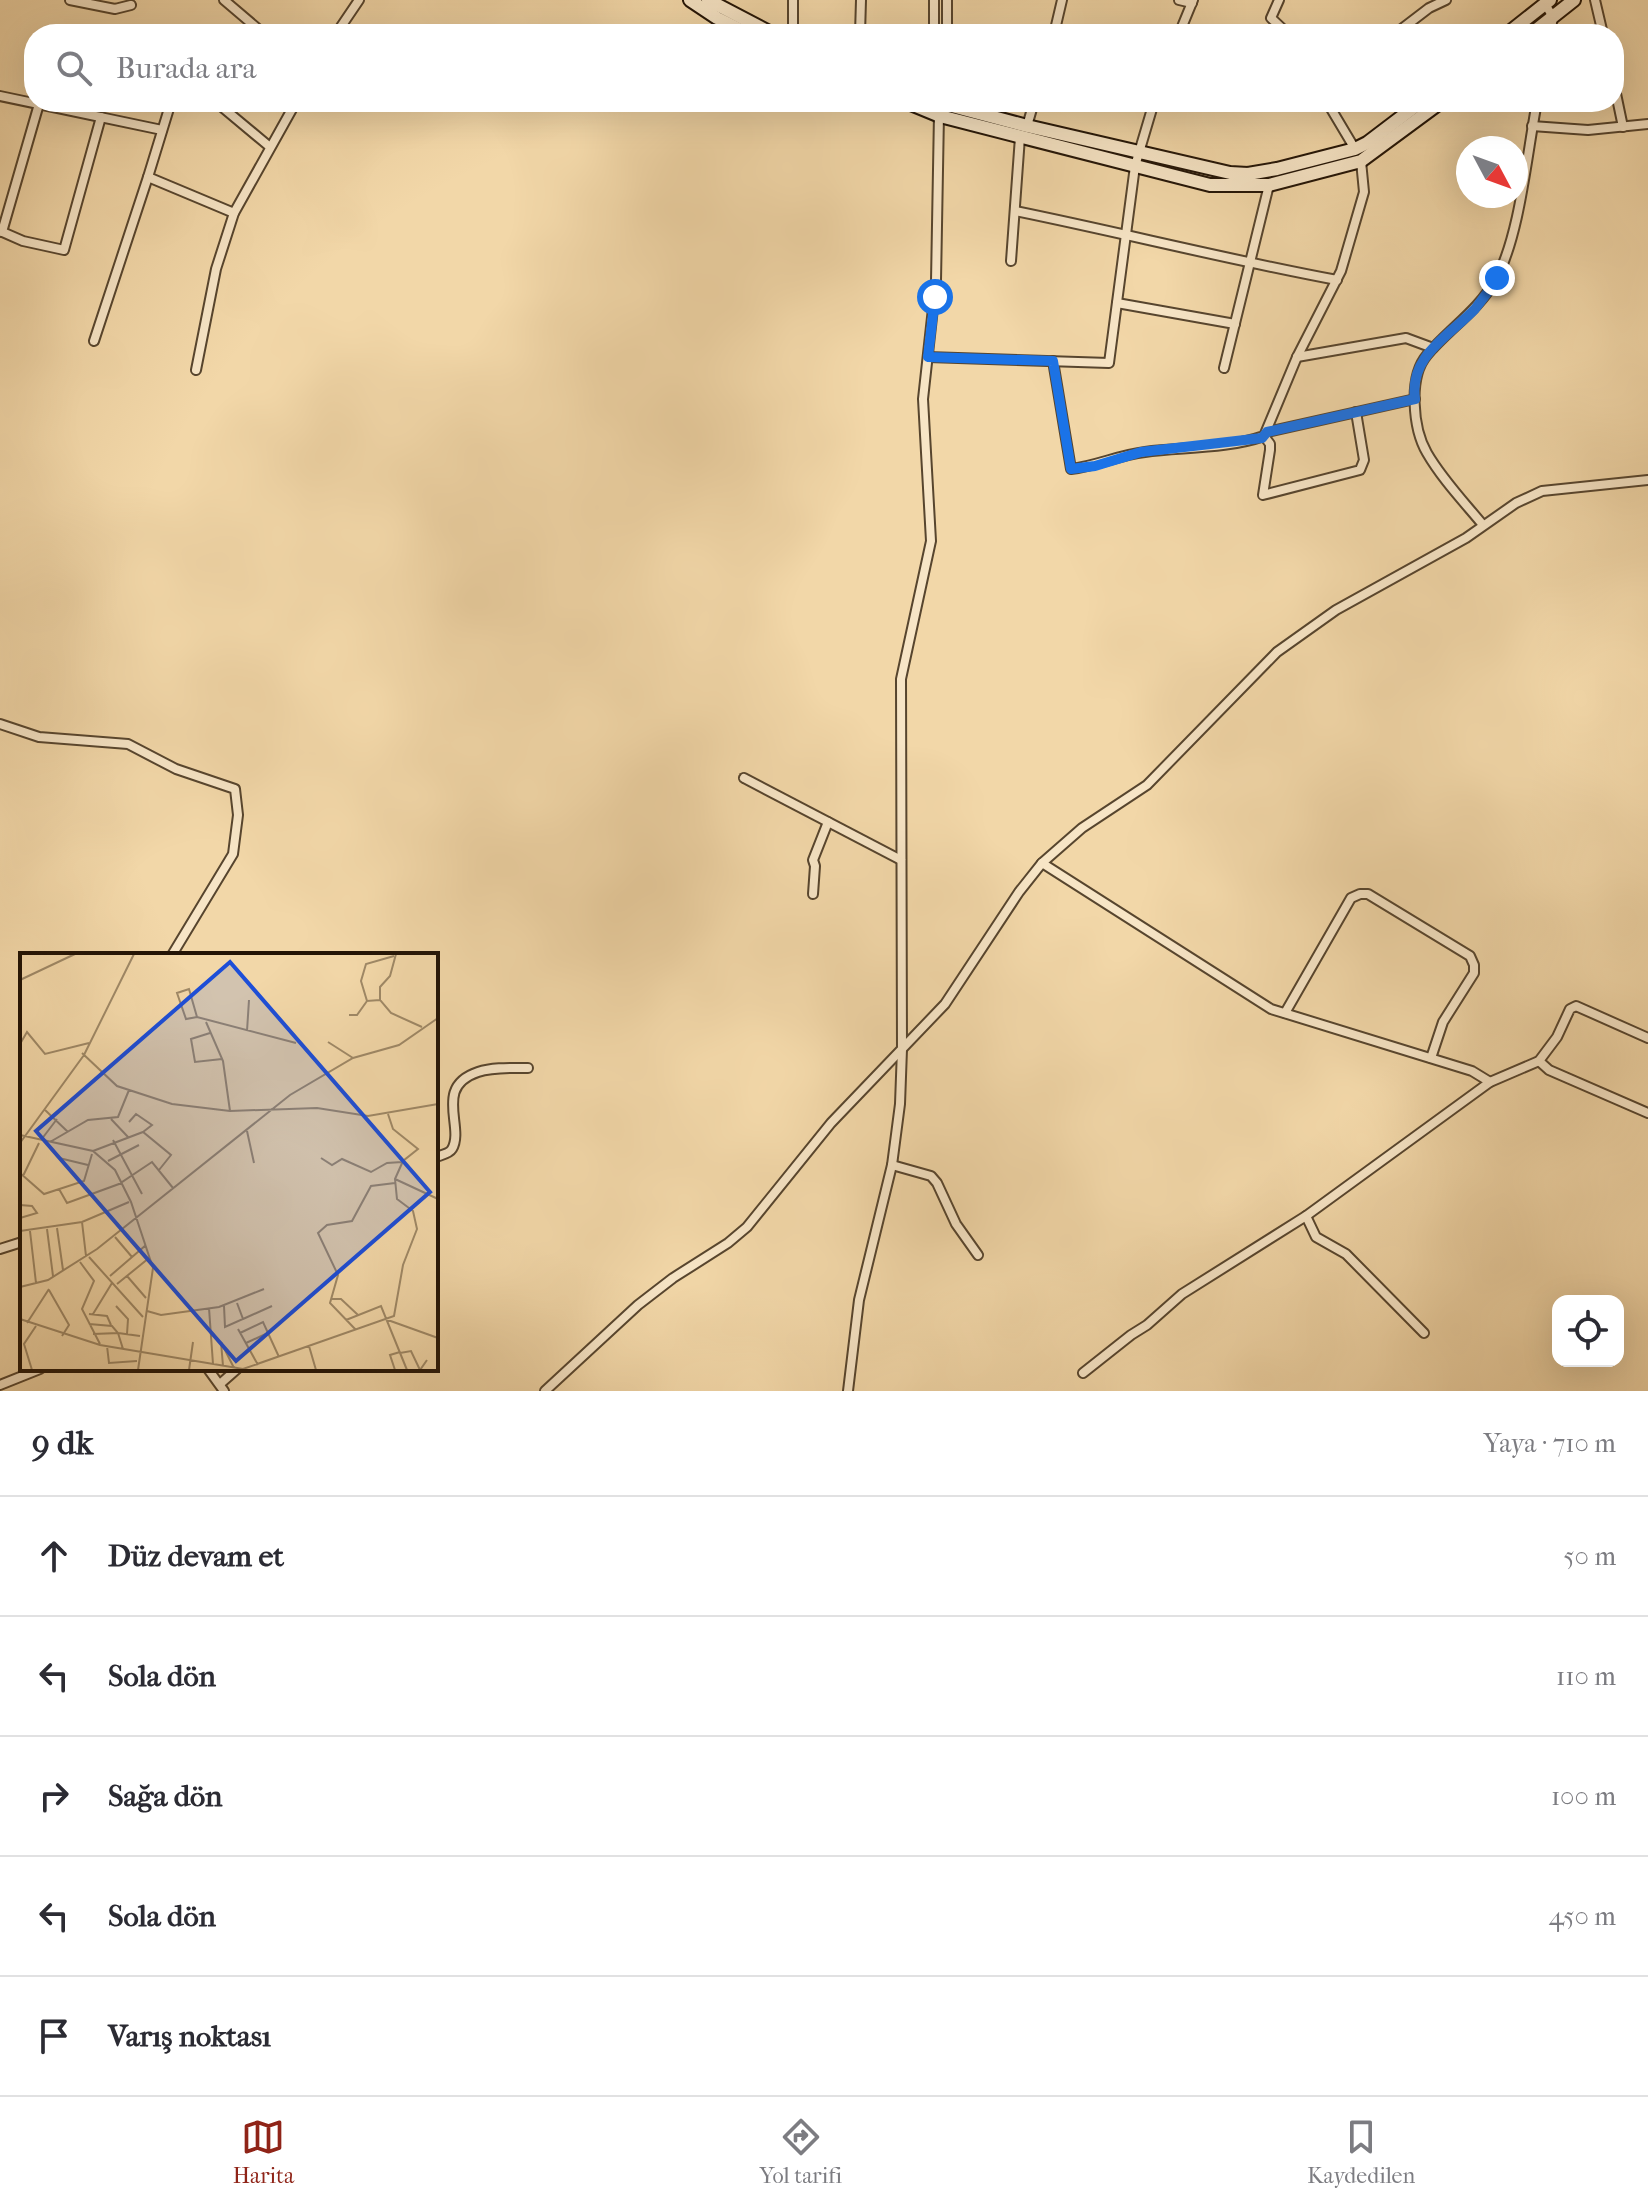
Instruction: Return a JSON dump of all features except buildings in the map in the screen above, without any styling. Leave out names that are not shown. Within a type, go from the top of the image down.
[{"type":"street","points":[[70,0],[115,9],[131,5],[125,0]]},
{"type":"street","points":[[224,0],[252,24]]},
{"type":"street","points":[[343,24],[359,0]]},
{"type":"street","points":[[690,0],[729,24]]},
{"type":"street","points":[[708,0],[731,6],[758,24]]},
{"type":"street","points":[[793,0],[793,24]]},
{"type":"street","points":[[860,24],[861,0]]},
{"type":"street","points":[[934,0],[934,24]]},
{"type":"street","points":[[947,0],[947,24]]},
{"type":"street","points":[[1056,24],[1062,0]]},
{"type":"street","points":[[1179,0],[1192,1],[1183,24]]},
{"type":"street","points":[[1277,24],[1271,18],[1279,0]]},
{"type":"street","points":[[1408,24],[1446,0]]},
{"type":"street","points":[[1544,24],[1574,0]]},
{"type":"street","points":[[1595,0],[1601,24]]},
{"type":"street","points":[[1520,24],[1547,2],[1553,17],[1552,24]]},
{"type":"street","points":[[0,96],[24,101]]},
{"type":"street","points":[[37,112],[1,232],[23,241],[64,250],[101,117]]},
{"type":"street","points":[[77,112],[162,130]]},
{"type":"street","points":[[94,341],[168,112]]},
{"type":"street","points":[[228,112],[270,147]]},
{"type":"street","points":[[196,370],[216,269],[234,213],[290,112]]},
{"type":"street","points":[[848,1391],[859,1300],[892,1165],[900,1104],[901,679],[931,541],[923,399],[936,281],[941,112]]},
{"type":"street","points":[[961,112],[1136,159],[1210,185],[1242,187],[1269,185],[1358,155],[1425,112]]},
{"type":"street","points":[[1011,261],[1024,131],[1031,112]]},
{"type":"street","points":[[928,357],[1109,363],[1136,159],[1151,112]]},
{"type":"street","points":[[1333,112],[1358,155],[1364,192],[1337,280],[1297,357],[1266,434],[1270,450],[1263,495],[1360,470],[1364,460],[1356,412]]},
{"type":"street","points":[[1136,159],[1248,174],[1358,155],[1367,143],[1408,112]]},
{"type":"street","points":[[1483,525],[1426,452],[1420,436],[1413,386],[1417,371],[1433,348],[1482,300],[1502,266],[1511,239],[1535,112]]},
{"type":"street","points":[[1620,112],[1623,127]]},
{"type":"street","points":[[1532,126],[1588,130],[1648,124]]},
{"type":"street","points":[[148,177],[234,213]]},
{"type":"street","points":[[1224,368],[1269,185]]},
{"type":"street","points":[[1015,211],[1125,233],[1250,264],[1337,280]]},
{"type":"street","points":[[1117,303],[1235,324]]},
{"type":"street","points":[[1297,357],[1406,338],[1433,348]]},
{"type":"street","points":[[1053,361],[1071,469],[1095,466],[1141,452],[1233,443],[1415,399]]},
{"type":"street","points":[[545,1391],[638,1305],[737,1236],[831,1123],[945,1004],[1019,892],[1042,863],[1082,828],[1147,785],[1252,675],[1290,641],[1336,610],[1448,549],[1516,503],[1542,491],[1648,480]]},
{"type":"street","points":[[0,724],[39,737],[128,744],[176,769],[235,789],[238,815],[233,854],[173,953]]},
{"type":"street","points":[[744,778],[901,860]]},
{"type":"street","points":[[813,894],[813,860],[828,822]]},
{"type":"street","points":[[1042,863],[1271,1009],[1472,1071],[1490,1082]]},
{"type":"street","points":[[1285,1013],[1351,898],[1368,894],[1470,956],[1473,962],[1472,976],[1443,1022],[1431,1058]]},
{"type":"street","points":[[1083,1373],[1147,1325],[1182,1294],[1306,1216],[1490,1082],[1539,1061],[1557,1037],[1570,1009],[1576,1006],[1648,1038]]},
{"type":"street","points":[[1539,1061],[1549,1070],[1648,1113]]},
{"type":"street","points":[[438,1156],[448,1153],[453,1146],[453,1098],[458,1086],[478,1072],[528,1068]]},
{"type":"street","points":[[892,1165],[931,1176],[956,1224],[978,1255]]},
{"type":"street","points":[[1306,1216],[1316,1237],[1346,1254],[1424,1333]]},
{"type":"street","points":[[0,1249],[20,1243]]},
{"type":"street","points":[[0,1385],[35,1371]]},
{"type":"street","points":[[210,1371],[222,1387],[235,1371]]},
{"type":"route","points":[[935,297],[928,357],[1053,361],[1071,469],[1095,466],[1141,452],[1262,438],[1267,432],[1415,399],[1413,386],[1423,359],[1473,311],[1497,278]]}]
